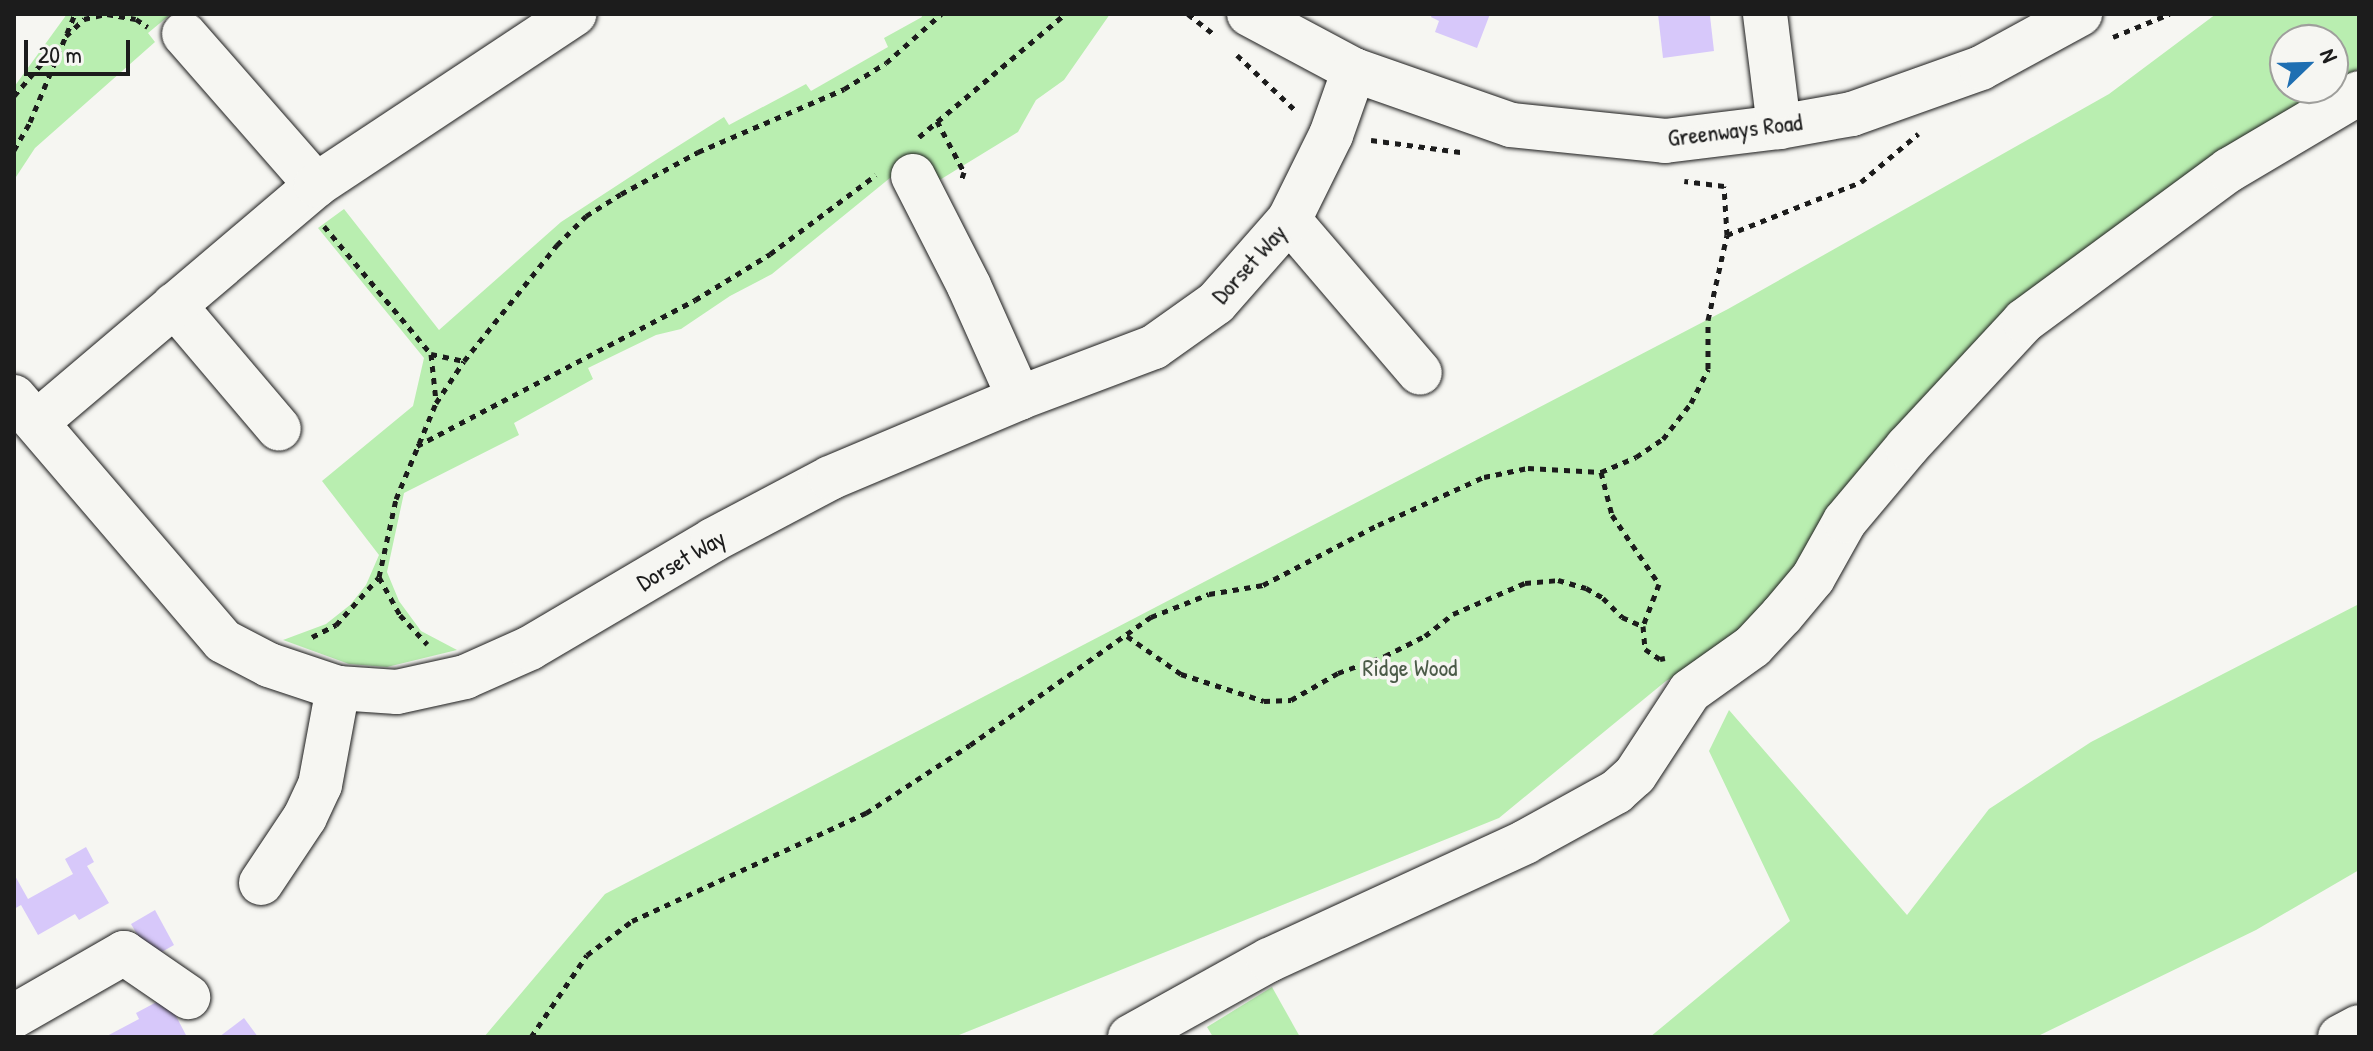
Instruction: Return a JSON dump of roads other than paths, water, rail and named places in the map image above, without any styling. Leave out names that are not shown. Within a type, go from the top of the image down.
[{"type":"street","name":"Dorset Way","points":[[574,14],[308,192],[174,305],[26,410],[191,608],[223,641],[269,665],[338,688],[397,692],[465,677],[530,648],[713,540],[830,478],[1019,398],[1154,347],[1216,303],[1289,220],[1331,135],[1354,70]]},
{"type":"street","name":"Greenways Road","points":[[1249,14],[1354,70],[1511,125],[1665,141],[1779,127],[1852,114],[1981,68],[2080,14]]},
{"type":"street","points":[[1765,14],[1779,127]]},
{"type":"street","points":[[184,34],[308,192]]},
{"type":"street","points":[[1130,1037],[1269,960],[1525,842],[1616,792],[1635,775],[1690,691],[1753,646],[1782,615],[1813,578],[1845,521],[1907,447],[2024,321],[2229,170],[2359,93]]},
{"type":"street","points":[[919,179],[1019,398]]},
{"type":"street","points":[[1289,220],[1420,373]]},
{"type":"street","points":[[174,305],[279,429]]},
{"type":"street","points":[[261,883],[305,817],[320,785],[338,688]]},
{"type":"street","points":[[14,1016],[124,953],[188,997]]},
{"type":"street","points":[[2340,1037],[2359,1027]]},
{"type":"park label","name":"Ridge Wood","points":[[1410,668]]}]
